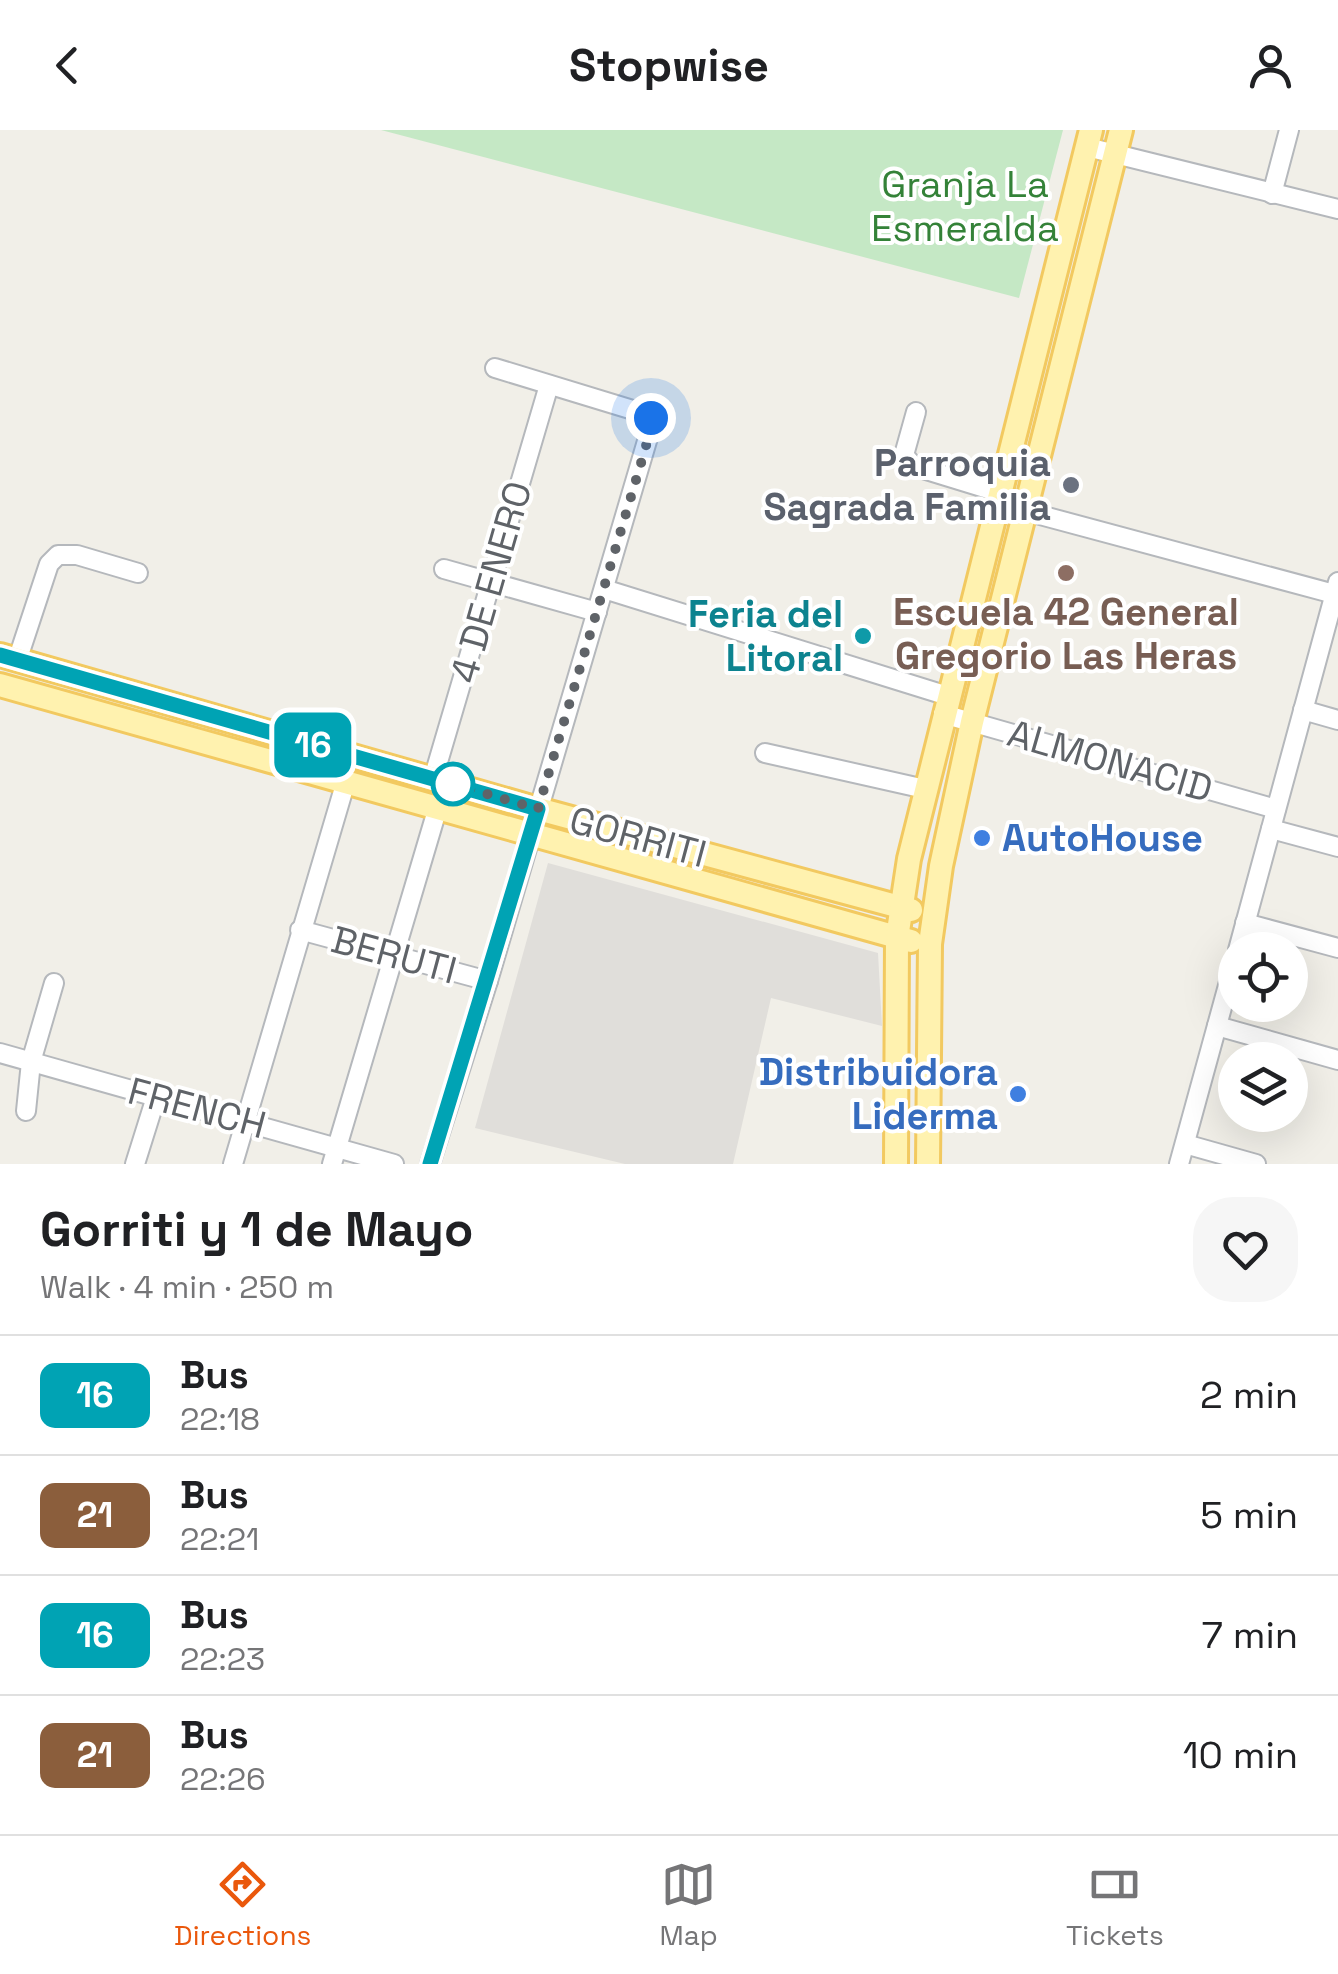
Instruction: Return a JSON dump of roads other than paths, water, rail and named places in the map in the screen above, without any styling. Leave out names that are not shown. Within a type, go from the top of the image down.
[{"type":"main road","points":[[928,1164],[932,912],[972,722],[1121,130]]},
{"type":"main road","points":[[896,1164],[900,909],[925,790],[1089,139]]},
{"type":"main road","name":"GORRITI","points":[[8,658],[900,909],[932,912]]},
{"type":"main road","name":"GORRITI","points":[[2,692],[346,780],[530,835],[930,944]]},
{"type":"street","points":[[1272,194],[1289,130]]},
{"type":"street","points":[[1089,139],[1115,155],[1338,209]]},
{"type":"street","points":[[430,1164],[652,424],[651,418],[495,368]]},
{"type":"street","name":"4 DE ENERO","points":[[432,778],[549,385]]},
{"type":"street","points":[[916,412],[904,454],[906,460],[913,466],[1001,493]]},
{"type":"street","points":[[1025,511],[1337,590],[1243,932]]},
{"type":"street","points":[[8,658],[49,564],[58,555],[77,555],[138,573]]},
{"type":"street","points":[[444,569],[597,612]]},
{"type":"street","name":"ALMONACID","points":[[604,590],[946,705],[972,722],[1276,808]]},
{"type":"street","points":[[1303,710],[1338,720]]},
{"type":"street","points":[[765,753],[925,790]]},
{"type":"street","points":[[233,1164],[346,780]]},
{"type":"street","points":[[334,1155],[438,807]]},
{"type":"street","points":[[1271,829],[1338,847]]},
{"type":"street","points":[[1245,923],[1338,948]]},
{"type":"street","name":"BERUTI","points":[[300,930],[488,981]]},
{"type":"street","points":[[26,1110],[31,1062],[54,983]]},
{"type":"street","points":[[1179,1164],[1218,1022]]},
{"type":"street","points":[[1217,1026],[1338,1060]]},
{"type":"street","name":"FRENCH","points":[[0,1053],[246,1120],[334,1155],[394,1164]]},
{"type":"street","points":[[135,1164],[156,1097]]},
{"type":"street","points":[[1185,1144],[1256,1164]]},
{"type":"place","name":"Parroquia Sagrada Familia","points":[[1071,485]]},
{"type":"place","name":"Escuela 42 General Gregorio Las Heras","points":[[1066,573]]},
{"type":"place","name":"Feria del Litoral","points":[[863,636]]},
{"type":"place","name":"AutoHouse","points":[[982,838]]},
{"type":"place","name":"Distribuidora Liderma","points":[[1018,1094]]},
{"type":"park label","name":"Granja La Esmeralda","points":[[965,206]]}]
